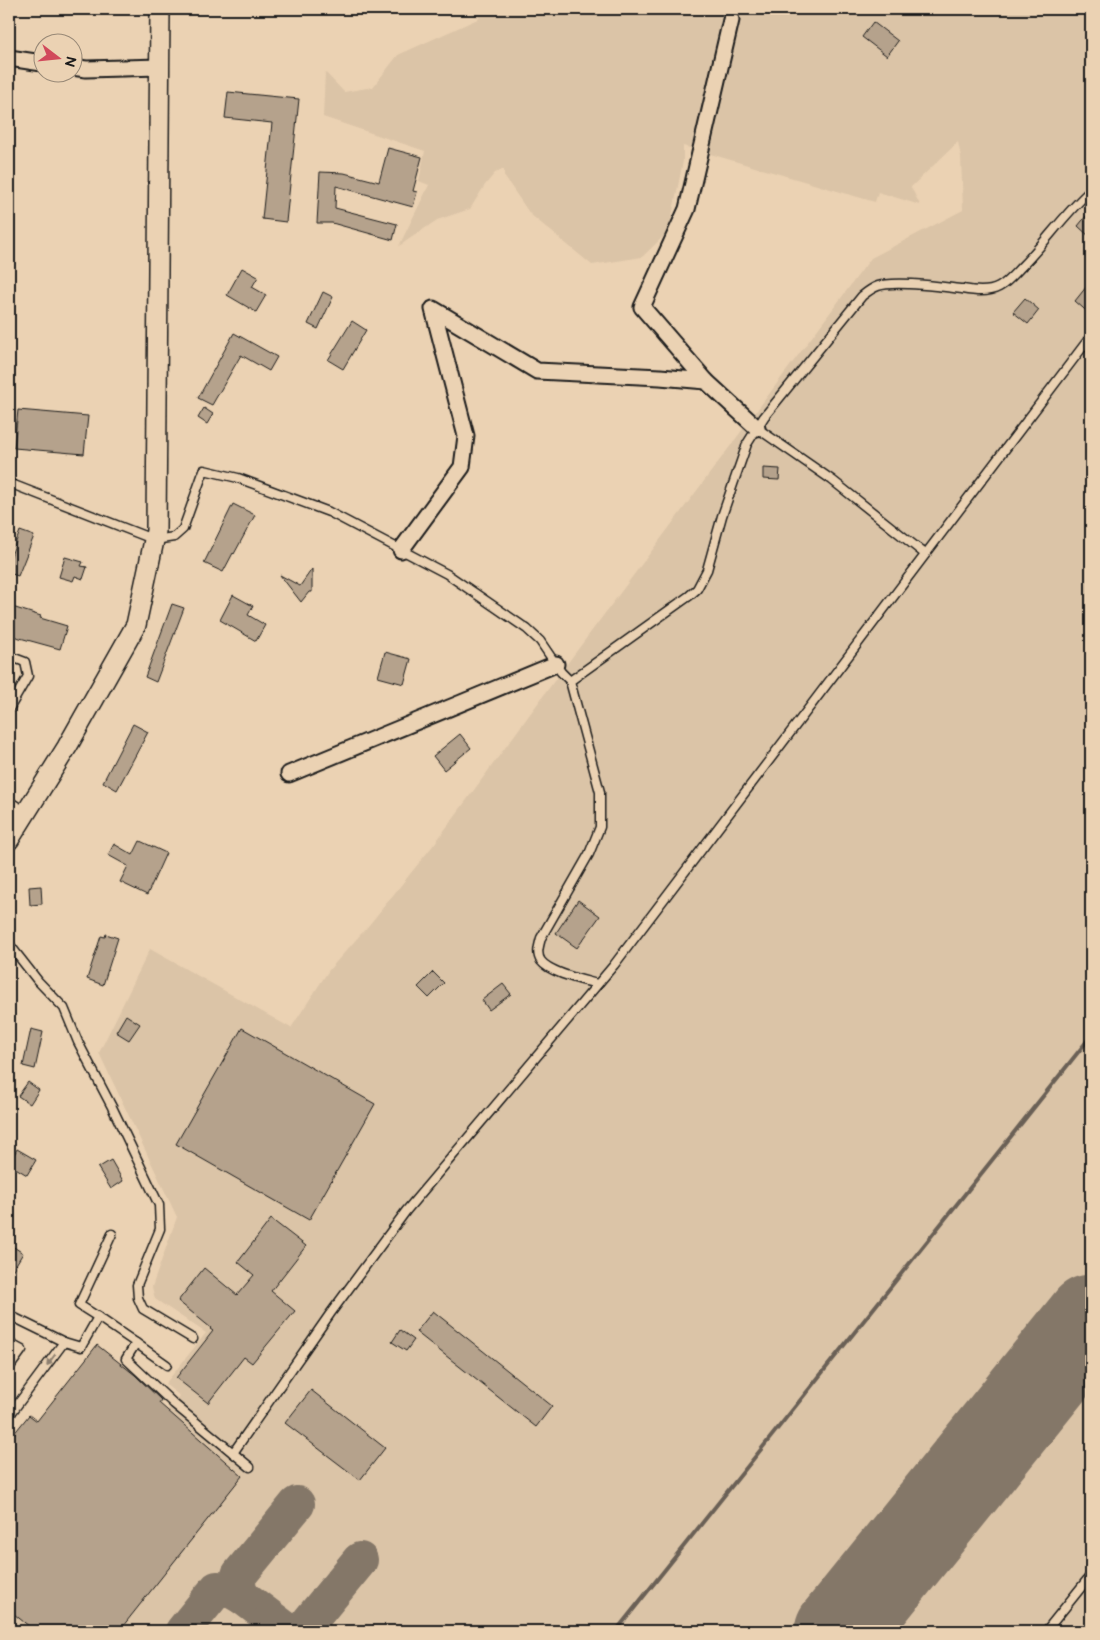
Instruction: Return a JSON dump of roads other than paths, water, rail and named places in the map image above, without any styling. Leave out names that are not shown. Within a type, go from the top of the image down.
[{"type":"street","points":[[9,840],[66,747],[136,625],[156,531],[160,9]]},
{"type":"street","points":[[732,20],[687,208],[642,308],[706,382],[757,428]]},
{"type":"street","points":[[9,58],[32,61]]},
{"type":"street","points":[[82,68],[160,67]]},
{"type":"street","points":[[401,550],[462,468],[466,436],[433,309],[537,371],[660,377],[706,382]]},
{"type":"street","points":[[289,774],[556,664]]},
{"type":"lane","points":[[570,681],[697,589],[707,570],[722,516],[747,444],[764,417],[856,303],[869,290],[889,284],[934,286],[976,291],[1000,287],[1034,254],[1070,210],[1091,190]]},
{"type":"lane","points":[[233,1454],[330,1314],[406,1211],[614,965],[1091,336]]},
{"type":"lane","points":[[757,428],[832,480],[925,554]]},
{"type":"lane","points":[[9,483],[154,540],[174,537],[183,529],[204,470],[238,478],[329,512],[447,574],[528,629],[570,681],[600,792],[600,827],[589,854],[542,938],[538,948],[539,956],[541,961],[552,970],[597,984]]},
{"type":"lane","points":[[9,656],[25,662],[28,676],[9,710]]},
{"type":"lane","points":[[9,801],[26,812]]},
{"type":"lane","points":[[9,944],[38,981],[64,1008],[78,1042],[112,1107],[159,1205],[160,1229],[137,1285],[138,1298],[143,1309],[193,1338]]},
{"type":"lane","points":[[112,1234],[79,1306],[167,1365]]},
{"type":"lane","points":[[9,1315],[64,1342],[81,1347],[98,1317]]},
{"type":"lane","points":[[9,1416],[64,1342]]},
{"type":"lane","points":[[9,1343],[22,1350],[9,1368]]},
{"type":"lane","points":[[136,1343],[126,1359],[174,1404],[250,1467]]},
{"type":"lane","points":[[1046,1631],[1091,1575]]},
{"type":"waterway","points":[[616,1631],[1091,1036]]}]
